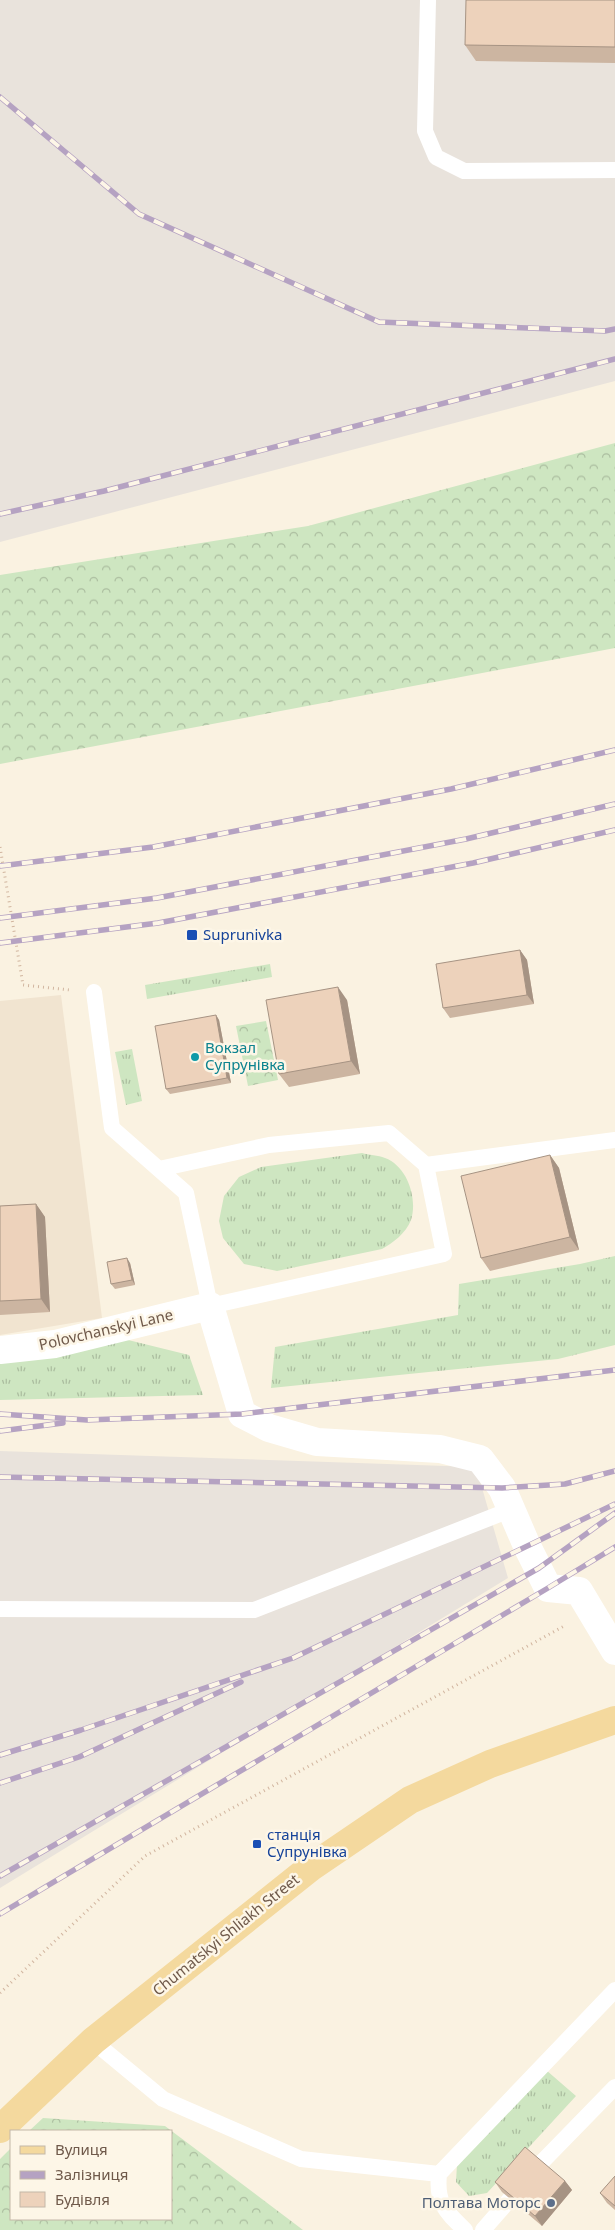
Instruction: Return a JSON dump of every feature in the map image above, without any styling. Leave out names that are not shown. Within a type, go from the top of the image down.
[{"type":"main road","name":"Chumatskyi Shliakh Street","points":[[0,2129],[93,2041],[310,1868],[410,1800],[490,1764],[615,1720]]},
{"type":"street","name":"Polovchanskyi Lane","points":[[0,1350],[55,1344],[210,1306]]},
{"type":"street","points":[[210,1306],[242,1414],[269,1428],[316,1442],[440,1449],[480,1459],[502,1488],[510,1510],[548,1588],[579,1591],[615,1651]]},
{"type":"lane","points":[[428,0],[425,130],[436,157],[464,171],[615,170]]},
{"type":"lane","points":[[94,992],[112,1128],[158,1169],[186,1193],[210,1306],[444,1254],[426,1165],[389,1132],[268,1145],[158,1169]]},
{"type":"lane","points":[[426,1165],[615,1140]]},
{"type":"lane","points":[[0,1609],[254,1610],[510,1510]]},
{"type":"lane","points":[[465,2230],[446,2212],[437,2192],[439,2174],[615,1990]]},
{"type":"lane","points":[[93,2041],[163,2098],[302,2159],[439,2174]]},
{"type":"lane","points":[[540,2164],[615,2087]]},
{"type":"lane","points":[[483,2230],[510,2199]]},
{"type":"path","points":[[0,847],[23,986],[94,992]]},
{"type":"path","points":[[0,1993],[145,1856],[591,1612]]},
{"type":"shaded area","points":[[0,0],[615,0],[615,381],[0,542]]},
{"type":"shaded area","points":[[61,995],[102,1318],[0,1335],[0,1001]]},
{"type":"shaded area","points":[[0,1451],[476,1467],[508,1578],[0,1888]]},
{"type":"green space","points":[[615,443],[615,648],[0,764],[0,575],[308,526]]},
{"type":"green space","points":[[270,964],[272,977],[147,999],[145,985]]},
{"type":"green space","points":[[266,1021],[278,1080],[248,1086],[236,1026]]},
{"type":"green space","points":[[132,1049],[142,1101],[126,1105],[115,1052]]},
{"type":"green space","points":[[362,1153],[382,1157],[393,1162],[405,1175],[412,1193],[413,1211],[409,1225],[399,1237],[386,1247],[277,1271],[244,1264],[223,1238],[219,1221],[224,1196],[239,1177],[261,1167]]},
{"type":"green space","points":[[615,1256],[615,1345],[558,1359],[271,1388],[275,1347],[458,1315],[459,1284],[580,1264]]},
{"type":"green space","points":[[120,1338],[189,1355],[203,1395],[0,1400],[0,1362]]},
{"type":"green space","points":[[546,2070],[576,2096],[487,2193],[469,2196],[456,2182],[457,2164]]},
{"type":"green space","points":[[43,2118],[165,2126],[170,2130],[30,2130]]},
{"type":"green space","points":[[172,2131],[303,2230],[0,2230],[0,2159],[10,2149],[10,2220],[172,2220]]},
{"type":"building","points":[[466,0],[615,0],[615,47],[465,45]]},
{"type":"building","points":[[520,950],[527,995],[443,1008],[436,964]]},
{"type":"building","points":[[338,987],[351,1061],[279,1074],[266,1000]]},
{"type":"building","name":"Вокзал Супрунівка","points":[[216,1015],[227,1078],[166,1089],[155,1026]]},
{"type":"building","points":[[550,1155],[570,1237],[481,1258],[461,1176]]},
{"type":"building","points":[[36,1204],[41,1299],[0,1301],[0,1206]]},
{"type":"building","points":[[127,1258],[132,1280],[111,1284],[107,1262]]},
{"type":"building","points":[[525,2147],[565,2181],[535,2216],[495,2182]]},
{"type":"building","points":[[615,2176],[615,2206],[600,2193]]},
{"type":"railway","points":[[0,97],[139,214],[379,322],[605,331],[615,329]]},
{"type":"railway","points":[[0,514],[104,491],[615,359]]},
{"type":"railway","points":[[0,866],[153,847],[451,789],[615,750]]},
{"type":"railway","points":[[0,918],[157,898],[466,839],[615,804]]},
{"type":"railway","points":[[0,943],[158,923],[473,863],[615,830]]},
{"type":"railway","points":[[0,1414],[87,1420],[242,1414],[615,1370]]},
{"type":"railway","points":[[0,1431],[63,1423]]},
{"type":"railway","points":[[0,1477],[502,1488],[565,1484],[615,1471]]},
{"type":"railway","points":[[0,1755],[81,1730],[293,1658],[615,1504]]},
{"type":"railway","points":[[0,1876],[539,1568],[615,1513]]},
{"type":"railway","points":[[0,1914],[615,1547]]},
{"type":"railway","points":[[0,1783],[79,1757],[241,1682]]},
{"type":"place","name":"Suprunivka","points":[[192,935]]},
{"type":"place","name":"Вокзал Супрунівка","points":[[195,1057]]},
{"type":"place","name":"станція Супрунівка","points":[[257,1844]]},
{"type":"place","name":"Полтава Моторс","points":[[551,2203]]}]
